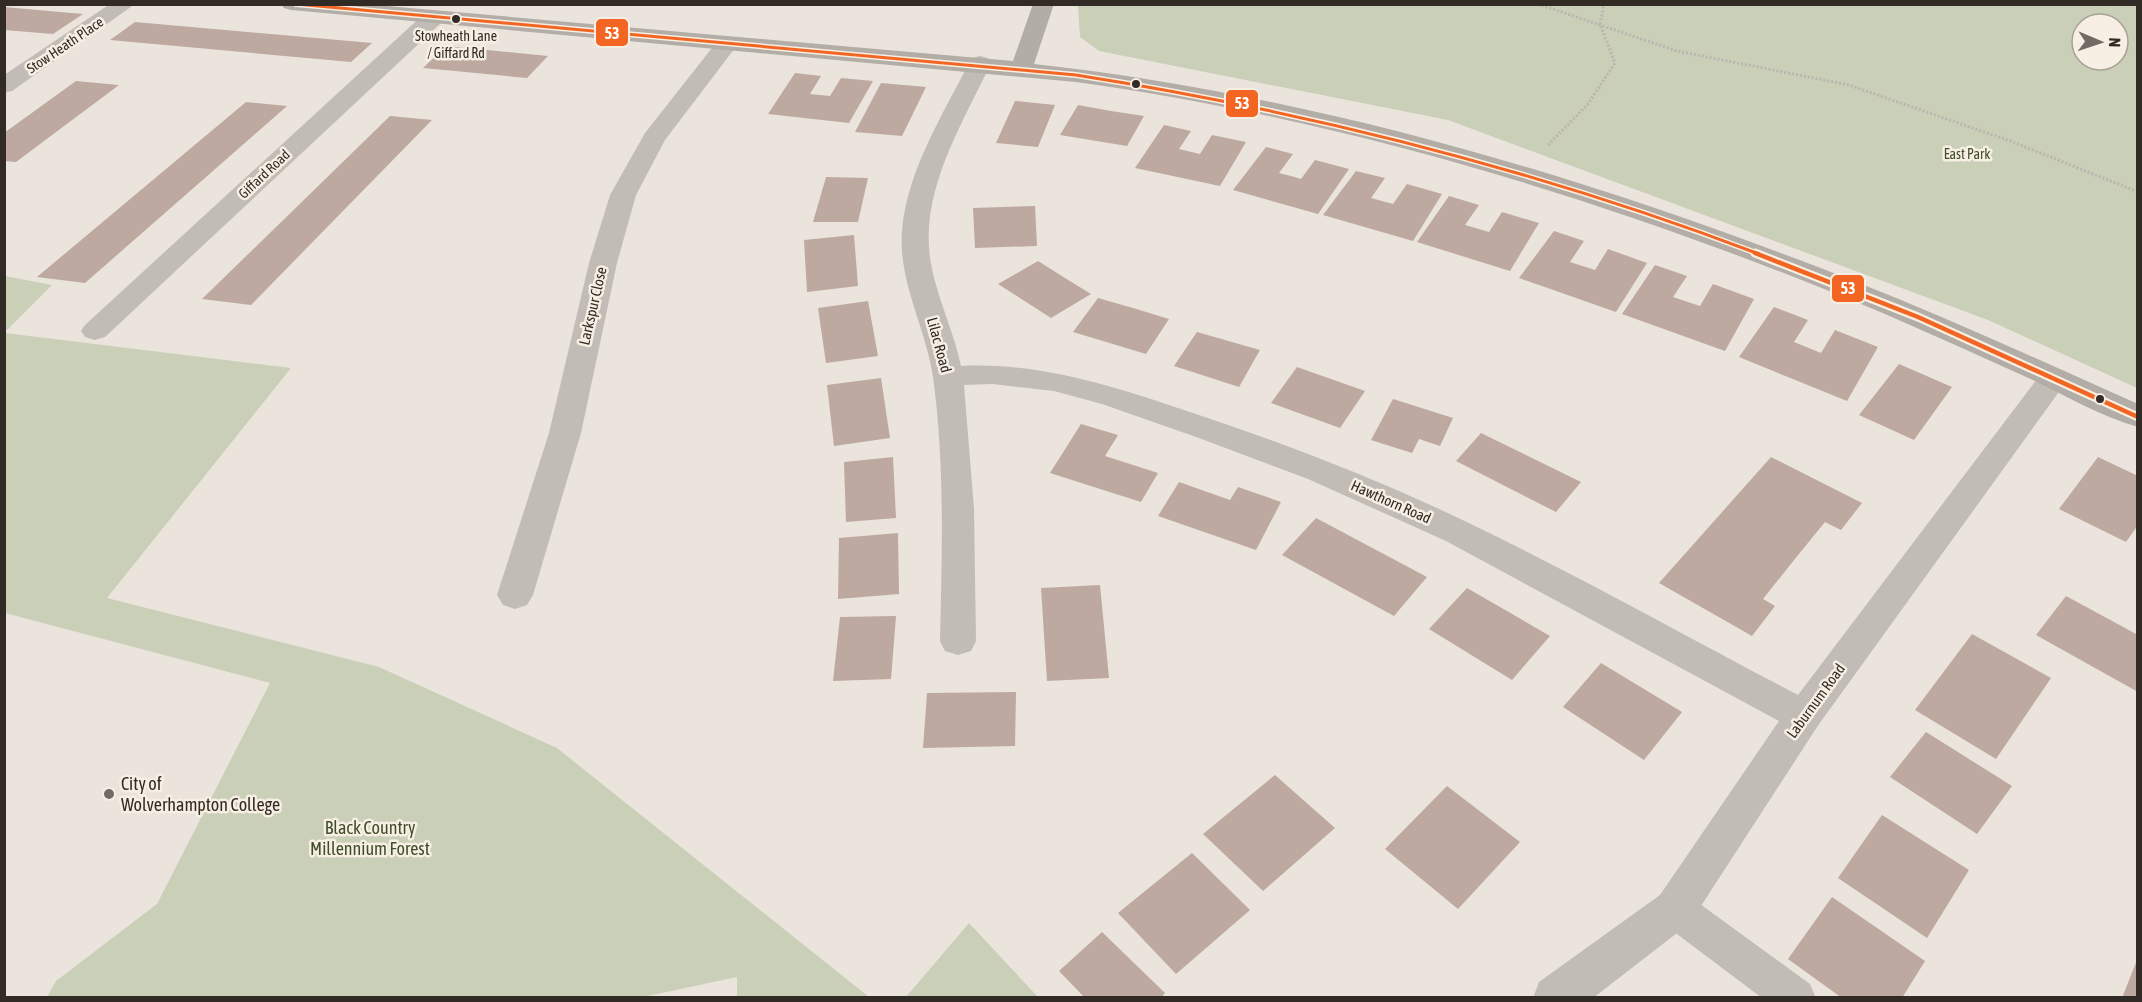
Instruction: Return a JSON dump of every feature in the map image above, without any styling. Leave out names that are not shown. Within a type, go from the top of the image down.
[{"type":"street","name":"Stow Heath Place","points":[[4,86],[125,4]]},
{"type":"street","points":[[291,4],[727,44],[1022,67],[1166,88],[1243,103],[1520,173],[1678,225],[1806,272],[2054,378],[2138,417]]},
{"type":"street","points":[[1022,67],[1044,4]]},
{"type":"street","name":"Giffard Road","points":[[95,331],[433,18]]},
{"type":"street","name":"Larkspur Close","points":[[515,595],[565,433],[603,263],[623,195],[654,138],[727,44]]},
{"type":"street","name":"Lilac Road","points":[[958,641],[960,540],[948,376],[916,260],[914,233],[919,199],[931,166],[980,63]]},
{"type":"street","name":"Hawthorn Road","points":[[948,376],[992,374],[1054,381],[1178,418],[1319,471],[1458,532],[1804,716]]},
{"type":"street","name":"Laburnum Road","points":[[1555,998],[1614,957],[1675,909],[1804,716],[2054,378]]},
{"type":"lane","points":[[1675,909],[1796,998]]},
{"type":"path","points":[[1538,4],[1677,51],[1849,85],[2013,142],[2138,192]]},
{"type":"path","points":[[1520,173],[1588,104],[1615,63],[1601,26],[1604,4]]},
{"type":"green space","name":"East Park","points":[[1078,5],[2137,5],[2137,388],[1988,320],[1448,120],[1099,51],[1080,37]]},
{"type":"green space","points":[[4,276],[52,285],[5,332]]},
{"type":"green space","name":"Black Country Millennium Forest","points":[[5,333],[291,368],[107,598],[379,667],[557,748],[869,997],[737,997],[737,977],[638,998],[47,997],[56,981],[157,904],[270,683],[5,613]]},
{"type":"green space","points":[[969,923],[1038,997],[906,997]]},
{"type":"building","points":[[4,7],[83,14],[53,34],[4,30]]},
{"type":"building","points":[[135,22],[372,43],[351,62],[110,40]]},
{"type":"building","points":[[446,46],[548,56],[527,78],[423,68]]},
{"type":"building","points":[[795,73],[821,76],[810,94],[830,96],[841,78],[873,81],[849,123],[768,114]]},
{"type":"building","points":[[76,81],[119,85],[16,162],[4,161],[4,133]]},
{"type":"building","points":[[881,83],[926,87],[902,136],[855,132]]},
{"type":"building","points":[[1015,101],[1055,105],[1038,147],[996,143]]},
{"type":"building","points":[[246,102],[287,106],[85,283],[37,277]]},
{"type":"building","points":[[1078,105],[1144,116],[1127,146],[1060,135]]},
{"type":"building","points":[[390,116],[432,120],[251,305],[202,299]]},
{"type":"building","points":[[1164,125],[1191,131],[1179,149],[1200,154],[1212,135],[1246,142],[1220,186],[1135,168]]},
{"type":"building","points":[[1266,147],[1293,154],[1279,173],[1301,179],[1315,160],[1349,169],[1318,214],[1233,190]]},
{"type":"building","points":[[1356,171],[1385,178],[1371,198],[1393,204],[1407,184],[1442,194],[1413,241],[1323,215]]},
{"type":"building","points":[[826,177],[868,178],[858,222],[813,222]]},
{"type":"building","points":[[1449,196],[1479,205],[1465,225],[1489,232],[1502,212],[1539,223],[1510,271],[1417,242]]},
{"type":"building","points":[[1035,206],[1037,246],[975,248],[973,208]]},
{"type":"building","points":[[1554,231],[1584,241],[1570,262],[1595,270],[1608,249],[1647,263],[1616,312],[1519,278]]},
{"type":"building","points":[[854,235],[858,286],[807,292],[804,240]]},
{"type":"building","points":[[1038,261],[1091,294],[1051,318],[998,284]]},
{"type":"building","points":[[1655,265],[1687,276],[1673,297],[1700,306],[1713,284],[1754,299],[1725,351],[1622,314]]},
{"type":"building","points":[[1098,298],[1169,319],[1146,354],[1073,332]]},
{"type":"building","points":[[868,301],[878,356],[826,363],[818,308]]},
{"type":"building","points":[[1774,307],[1808,320],[1794,342],[1821,353],[1835,330],[1878,347],[1847,401],[1739,357]]},
{"type":"building","points":[[1197,332],[1260,350],[1239,387],[1174,366]]},
{"type":"building","points":[[1899,364],[1952,387],[1914,440],[1859,415]]},
{"type":"building","points":[[1297,367],[1365,391],[1340,428],[1271,403]]},
{"type":"building","points":[[881,378],[890,438],[834,446],[827,385]]},
{"type":"building","points":[[1393,399],[1453,418],[1440,446],[1419,439],[1412,453],[1371,440]]},
{"type":"building","points":[[1081,424],[1118,435],[1105,456],[1158,473],[1141,502],[1050,473]]},
{"type":"building","points":[[1481,433],[1581,482],[1556,512],[1456,461]]},
{"type":"building","points":[[893,457],[896,518],[846,522],[844,462]]},
{"type":"building","points":[[1771,457],[1862,503],[1841,530],[1825,522],[1763,599],[1775,606],[1752,636],[1659,583]]},
{"type":"building","points":[[2098,457],[2138,476],[2138,525],[2126,542],[2059,509]]},
{"type":"building","points":[[1179,482],[1230,500],[1238,487],[1281,502],[1256,550],[1158,516]]},
{"type":"building","points":[[1316,518],[1427,577],[1394,616],[1282,555]]},
{"type":"building","points":[[898,533],[899,594],[838,599],[839,538]]},
{"type":"building","points":[[1100,585],[1109,678],[1047,681],[1041,588]]},
{"type":"building","points":[[1467,588],[1550,636],[1512,680],[1429,629]]},
{"type":"building","points":[[2066,596],[2138,635],[2138,692],[2036,635]]},
{"type":"building","points":[[896,616],[891,679],[833,681],[840,617]]},
{"type":"building","points":[[1972,634],[2051,678],[1996,759],[1915,710]]},
{"type":"building","points":[[1601,663],[1682,712],[1644,760],[1563,707]]},
{"type":"building","points":[[1016,692],[1015,746],[923,748],[927,693]]},
{"type":"building","points":[[1926,732],[2012,786],[1977,834],[1890,777]]},
{"type":"building","points":[[1275,775],[1335,828],[1263,891],[1203,834]]},
{"type":"building","points":[[1447,786],[1520,842],[1458,909],[1385,849]]},
{"type":"building","points":[[1882,815],[1969,870],[1927,938],[1838,878]]},
{"type":"building","points":[[1192,853],[1250,910],[1176,974],[1118,913]]},
{"type":"building","points":[[1832,897],[1925,961],[1902,998],[1842,998],[1788,959]]},
{"type":"building","points":[[1102,932],[1165,993],[1161,998],[1085,998],[1059,971]]},
{"type":"building","points":[[2137,960],[2138,998],[2122,998]]},
{"type":"transit line","name":"53","points":[[296,4],[1076,75],[1175,90],[1273,110],[1370,132],[1562,186],[1751,251],[1918,317],[2138,417]]},
{"type":"place","name":"Stowheath Lane / Giffard Rd","points":[[456,19]]},
{"type":"place","name":"City of Wolverhampton College","points":[[109,794]]}]
